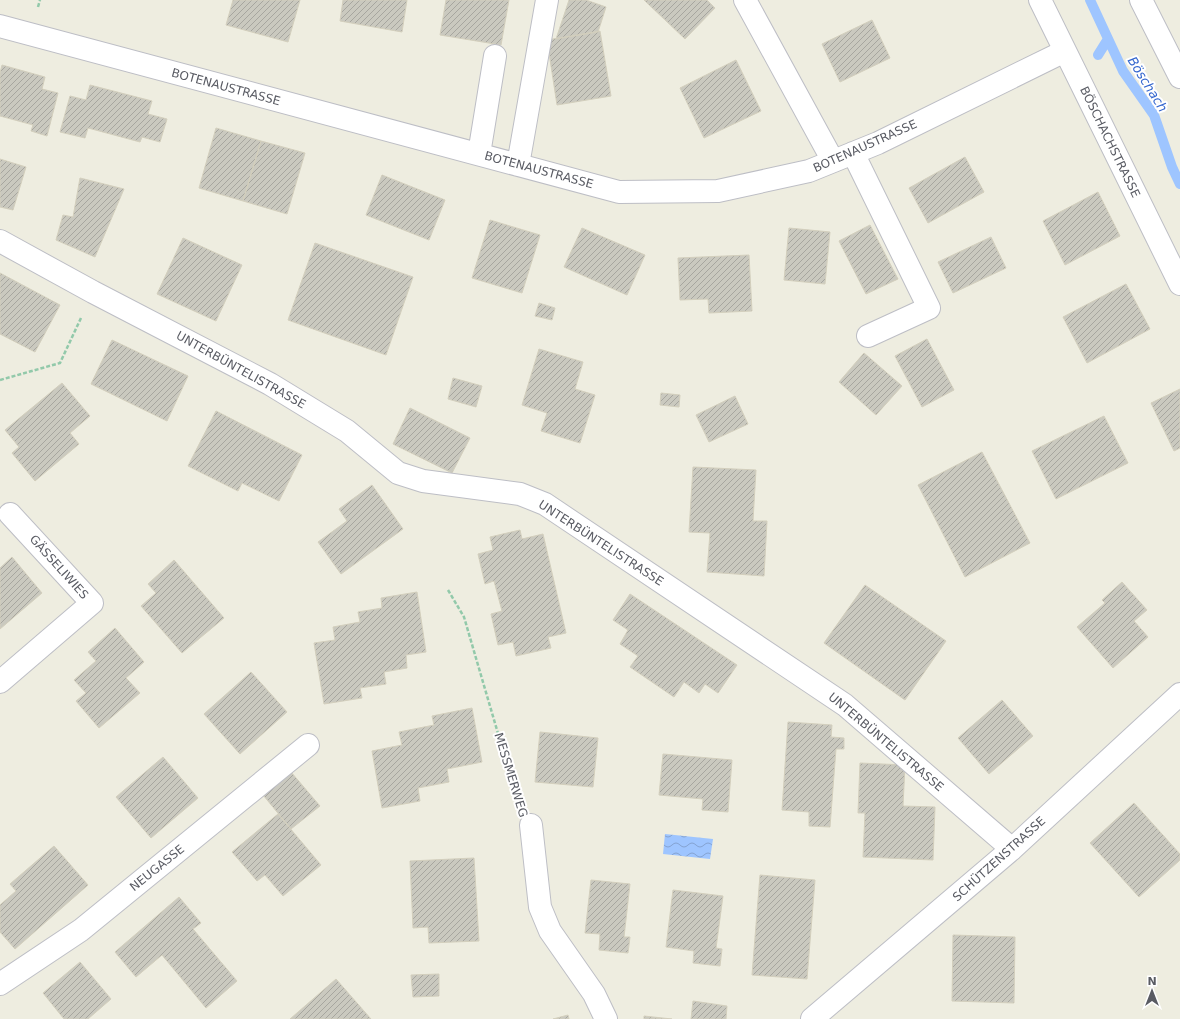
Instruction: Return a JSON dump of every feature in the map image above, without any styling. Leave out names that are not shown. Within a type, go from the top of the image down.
[{"type":"street","points":[[518,165],[547,0]]},
{"type":"street","points":[[746,0],[833,161]]},
{"type":"street","name":"BÖSCHACHSTRASSE","points":[[1040,0],[1180,284]]},
{"type":"street","points":[[1141,0],[1180,77]]},
{"type":"street","name":"BOTENAUSTRASSE","points":[[0,26],[619,192],[718,191],[809,171],[878,143],[1065,51]]},
{"type":"street","points":[[479,154],[496,56]]},
{"type":"street","points":[[853,153],[929,308],[868,336]]},
{"type":"street","name":"UNTERBÜNTELISTRASSE","points":[[0,241],[93,292],[270,384],[347,431],[398,472],[423,481],[520,494],[545,504],[846,705],[1012,849]]},
{"type":"street","name":"GÄSSELIWIES","points":[[0,682],[92,603],[10,514]]},
{"type":"street","name":"SCHÜTZENSTRASSE","points":[[812,1019],[1012,849],[1180,694]]},
{"type":"street","name":"NEUGASSE","points":[[0,984],[81,930],[308,745]]},
{"type":"street","name":"MESSMERWEG","points":[[531,825],[540,907],[550,932],[594,994],[606,1019]]},
{"type":"path","points":[[0,380],[60,363],[93,292]]},
{"type":"path","name":"MESSMERWEG","points":[[448,590],[464,617],[523,822],[531,825]]},
{"type":"water","points":[[665,834],[713,839],[710,859],[663,854]]},
{"type":"building","points":[[233,0],[300,0],[288,42],[226,25]]},
{"type":"building","points":[[343,0],[407,0],[402,32],[340,21]]},
{"type":"building","points":[[446,0],[509,0],[501,45],[440,35]]},
{"type":"building","points":[[569,0],[586,0],[606,7],[598,32],[556,39]]},
{"type":"building","points":[[644,0],[707,0],[715,8],[685,39]]},
{"type":"building","points":[[872,20],[890,58],[840,82],[822,44]]},
{"type":"building","points":[[600,31],[611,96],[557,105],[547,40]]},
{"type":"building","points":[[736,60],[761,111],[704,138],[680,88]]},
{"type":"building","points":[[2,65],[45,77],[42,89],[58,93],[47,136],[31,131],[33,125],[0,116],[0,73]]},
{"type":"building","points":[[90,85],[152,101],[148,114],[167,119],[160,142],[142,137],[140,142],[88,128],[85,138],[60,132],[70,96],[86,100]]},
{"type":"building","points":[[216,128],[261,141],[243,201],[199,188]]},
{"type":"building","points":[[261,141],[305,153],[287,214],[243,201]]},
{"type":"building","points":[[965,157],[984,192],[928,223],[909,188]]},
{"type":"building","points":[[0,159],[26,167],[13,210],[0,207]]},
{"type":"building","points":[[382,175],[445,200],[429,240],[366,215]]},
{"type":"building","points":[[80,178],[124,189],[95,257],[56,240],[63,215],[73,217]]},
{"type":"building","points":[[1098,192],[1120,236],[1065,265],[1043,221]]},
{"type":"building","points":[[490,220],[540,235],[522,293],[472,278]]},
{"type":"building","points":[[870,225],[898,279],[866,294],[839,241]]},
{"type":"building","points":[[582,228],[645,255],[627,295],[564,267]]},
{"type":"building","points":[[789,228],[830,232],[825,284],[784,280]]},
{"type":"building","points":[[991,237],[1006,268],[953,293],[938,262]]},
{"type":"building","points":[[183,238],[242,265],[216,321],[157,294]]},
{"type":"building","points":[[315,243],[413,277],[386,355],[288,320]]},
{"type":"building","points":[[749,255],[752,311],[709,313],[708,299],[680,300],[678,258]]},
{"type":"building","points":[[0,273],[60,305],[35,352],[0,334]]},
{"type":"building","points":[[1126,284],[1150,329],[1087,363],[1063,317]]},
{"type":"building","points":[[539,303],[555,308],[552,320],[535,316]]},
{"type":"building","points":[[927,339],[954,390],[922,407],[895,356]]},
{"type":"building","points":[[112,340],[188,376],[167,421],[91,384]]},
{"type":"building","points":[[539,349],[583,362],[575,389],[595,395],[580,443],[541,431],[547,413],[522,405]]},
{"type":"building","points":[[864,353],[902,386],[876,415],[839,382]]},
{"type":"building","points":[[453,378],[482,386],[476,407],[448,399]]},
{"type":"building","points":[[62,383],[90,416],[70,433],[79,444],[35,481],[12,453],[19,447],[5,430]]},
{"type":"building","points":[[1180,389],[1180,448],[1174,451],[1151,403]]},
{"type":"building","points":[[661,393],[680,395],[679,407],[660,405]]},
{"type":"building","points":[[735,396],[748,424],[709,442],[696,415]]},
{"type":"building","points":[[410,408],[470,438],[452,473],[393,444]]},
{"type":"building","points":[[216,411],[302,455],[279,501],[242,483],[238,491],[188,466]]},
{"type":"building","points":[[1104,416],[1128,463],[1056,499],[1032,451]]},
{"type":"building","points":[[982,452],[1030,543],[965,577],[918,485]]},
{"type":"building","points":[[693,467],[756,470],[753,521],[767,521],[764,576],[707,572],[710,533],[689,532]]},
{"type":"building","points":[[372,485],[403,529],[341,574],[318,542],[347,521],[339,509]]},
{"type":"building","points":[[520,530],[522,539],[543,534],[566,633],[548,637],[551,648],[516,656],[513,642],[498,645],[491,614],[502,611],[494,581],[485,584],[478,554],[493,550],[490,537]]},
{"type":"building","points":[[12,557],[42,593],[0,629],[0,568]]},
{"type":"building","points":[[174,560],[224,618],[182,653],[141,606],[156,593],[148,584]]},
{"type":"building","points":[[1122,582],[1147,610],[1134,621],[1148,637],[1113,668],[1077,627],[1105,603],[1102,600]]},
{"type":"building","points":[[865,585],[946,641],[905,700],[824,643]]},
{"type":"building","points":[[417,592],[426,652],[406,655],[407,668],[384,672],[386,684],[360,688],[362,698],[324,704],[314,643],[335,640],[333,627],[360,622],[358,612],[382,608],[381,598]]},
{"type":"building","points":[[630,594],[737,665],[718,693],[705,684],[699,693],[684,682],[674,697],[630,667],[638,656],[620,644],[628,630],[613,620]]},
{"type":"building","points":[[115,628],[144,662],[126,678],[140,693],[99,728],[76,701],[86,693],[74,680],[96,661],[88,652]]},
{"type":"building","points":[[251,672],[287,712],[240,754],[204,714]]},
{"type":"building","points":[[1002,700],[1033,736],[989,774],[958,738]]},
{"type":"building","points":[[472,708],[482,762],[447,769],[449,782],[418,788],[420,801],[382,808],[372,751],[402,745],[399,732],[434,725],[432,716]]},
{"type":"building","points":[[788,722],[832,725],[831,737],[844,738],[844,749],[836,749],[830,827],[809,826],[809,812],[782,810]]},
{"type":"building","points":[[540,732],[598,738],[593,787],[535,782]]},
{"type":"building","points":[[663,754],[732,760],[728,812],[702,810],[703,799],[659,795]]},
{"type":"building","points":[[163,757],[198,798],[151,838],[116,797]]},
{"type":"building","points":[[860,763],[905,765],[903,806],[935,807],[933,860],[863,857],[865,813],[858,813]]},
{"type":"building","points":[[291,772],[320,806],[291,829],[263,795]]},
{"type":"building","points":[[1134,803],[1180,854],[1180,860],[1139,897],[1090,843]]},
{"type":"building","points":[[278,814],[321,865],[283,896],[265,875],[257,881],[232,852]]},
{"type":"building","points":[[54,846],[88,885],[15,949],[0,932],[0,905],[16,891],[10,884]]},
{"type":"building","points":[[474,858],[479,941],[429,943],[428,927],[413,928],[410,861]]},
{"type":"building","points":[[760,875],[815,880],[807,979],[752,975]]},
{"type":"building","points":[[591,880],[630,884],[624,937],[630,937],[628,953],[599,950],[600,934],[585,933]]},
{"type":"building","points":[[673,890],[723,896],[716,948],[722,949],[720,966],[693,963],[694,951],[666,947]]},
{"type":"building","points":[[179,897],[201,923],[193,929],[237,981],[206,1008],[162,955],[136,977],[115,952]]},
{"type":"building","points":[[953,935],[1015,937],[1014,1003],[952,1001]]},
{"type":"building","points":[[80,962],[111,999],[88,1019],[64,1019],[43,993]]},
{"type":"building","points":[[439,974],[439,996],[413,997],[411,975]]},
{"type":"building","points":[[336,979],[371,1019],[290,1019]]},
{"type":"building","points":[[693,1001],[727,1006],[726,1019],[691,1019]]},
{"type":"building","points":[[568,1015],[569,1019],[553,1019]]},
{"type":"building","points":[[644,1016],[672,1019],[644,1019]]},
{"type":"waterway","name":"Böschach","points":[[1090,0],[1123,71],[1154,115],[1172,167],[1180,184]]},
{"type":"waterway","points":[[1098,55],[1108,39]]}]
